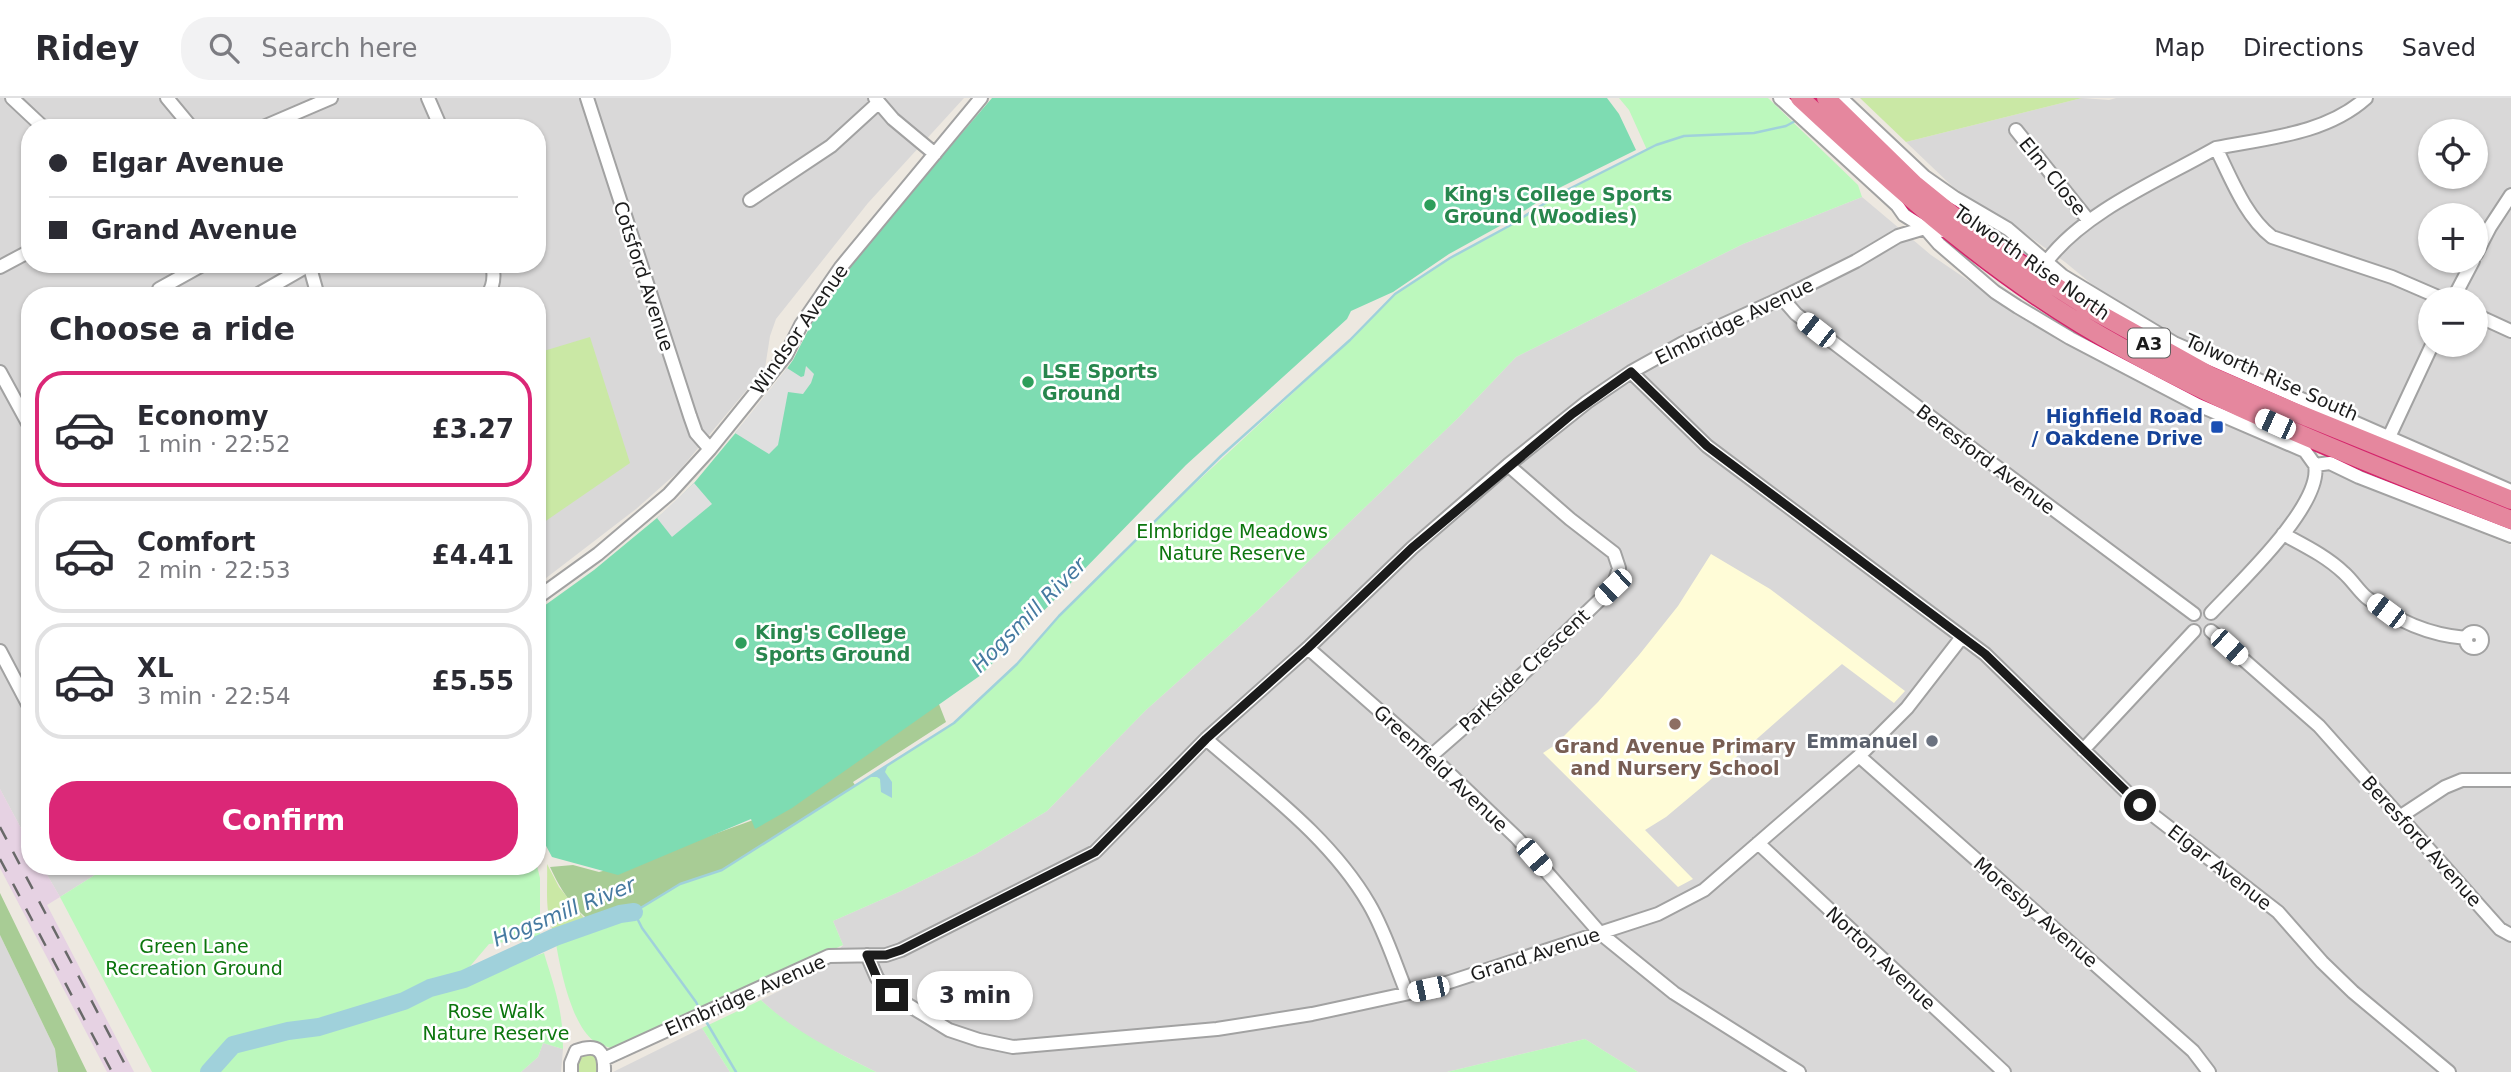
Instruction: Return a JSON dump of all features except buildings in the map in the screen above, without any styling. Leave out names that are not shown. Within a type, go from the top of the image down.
[{"type":"highway","name":"A3","points":[[1800,98],[1830,108]]},
{"type":"highway","name":"Tolworth Rise North","points":[[1830,108],[1950,232],[2079,323],[2206,393],[2511,520]]},
{"type":"highway","name":"Tolworth Rise South","points":[[1830,108],[1914,184],[1983,240],[2100,314],[2211,376],[2511,500]]},
{"type":"street","points":[[12,98],[34,119]]},
{"type":"street","points":[[167,98],[184,119]]},
{"type":"street","points":[[276,119],[297,104],[331,98]]},
{"type":"street","points":[[428,98],[438,119]]},
{"type":"street","name":"Cotsford Avenue","points":[[587,98],[690,416],[696,433],[710,449]]},
{"type":"street","name":"Windsor Avenue","points":[[546,592],[598,554],[669,494],[710,449],[786,355],[800,325],[841,267],[981,98]]},
{"type":"street","points":[[1780,98],[1830,108]]},
{"type":"street","points":[[2047,261],[2057,248],[2090,221],[2217,148],[2311,129],[2334,120],[2366,98]]},
{"type":"street","points":[[750,200],[831,146],[877,100],[892,119],[935,154]]},
{"type":"street","name":"Tolworth Rise North","points":[[1830,108],[1904,215],[1925,229],[1995,292],[2018,307],[2070,338],[2198,405],[2305,452],[2315,465],[2330,463],[2359,477],[2511,536]]},
{"type":"street","name":"Tolworth Rise South","points":[[1830,108],[1955,198],[2008,229],[2063,276],[2174,343],[2511,491]]},
{"type":"street","name":"Elm Close","points":[[2016,130],[2090,221]]},
{"type":"street","points":[[2217,148],[2236,188],[2257,222],[2272,237],[2392,277],[2418,288]]},
{"type":"street","points":[[2488,231],[2511,195]]},
{"type":"street","points":[[1898,236],[1903,227],[1904,215]]},
{"type":"street","name":"Elmbridge Avenue","points":[[604,1065],[702,1014],[829,956],[886,955],[901,950],[1095,852],[1206,739],[1308,648],[1412,548],[1508,465],[1587,402],[1631,372],[1683,343],[1782,298],[1856,261],[1898,236],[1925,229],[1950,232]]},
{"type":"street","points":[[0,267],[21,256]]},
{"type":"street","points":[[163,287],[188,273]]},
{"type":"street","points":[[271,287],[294,273]]},
{"type":"street","name":"Beresford Avenue","points":[[1782,298],[1796,314],[1956,437],[2194,614]]},
{"type":"street","points":[[2488,320],[2511,331]]},
{"type":"street","points":[[2389,437],[2426,357]]},
{"type":"street","points":[[0,372],[21,410]]},
{"type":"street","name":"Elgar Avenue","points":[[1631,372],[1707,446],[1985,654],[2140,805],[2278,912],[2353,992],[2449,1072]]},
{"type":"street","name":"Parkside Crescent","points":[[1431,756],[1613,587],[1619,568],[1614,554],[1508,465]]},
{"type":"street","points":[[2211,613],[2283,534],[2306,502],[2316,471],[2315,465]]},
{"type":"street","points":[[2283,534],[2317,552],[2344,573],[2365,596],[2409,625],[2430,632],[2466,638]]},
{"type":"street","points":[[2201,610],[2211,613],[2215,620],[2211,631],[2201,635],[2194,631],[2191,621],[2194,614],[2201,610]]},
{"type":"street","points":[[2083,750],[2194,631]]},
{"type":"street","name":"Beresford Avenue","points":[[2211,631],[2319,726],[2500,929],[2511,935]]},
{"type":"street","name":"Grand Avenue","points":[[867,955],[877,978],[892,995],[949,1030],[979,1041],[1013,1047],[1217,1029],[1312,1014],[1428,989],[1658,914],[1684,903],[1704,890],[1859,756],[1907,708],[1962,637]]},
{"type":"street","name":"Greenfield Avenue","points":[[1308,648],[1431,756],[1517,838],[1600,933],[1674,993],[1799,1072]]},
{"type":"street","points":[[0,652],[21,691]]},
{"type":"street","points":[[1206,739],[1314,835],[1345,869],[1370,905],[1407,993]]},
{"type":"street","name":"Moresby Avenue","points":[[1859,756],[2193,1051],[2209,1072]]},
{"type":"street","points":[[2401,816],[2445,787],[2462,780],[2511,780]]},
{"type":"street","name":"Norton Avenue","points":[[1758,843],[2004,1072]]},
{"type":"street","points":[[571,1072],[574,1055],[582,1049],[600,1051],[604,1065]]},
{"type":"shaded area","points":[[0,98],[964,98],[868,203],[776,319],[770,336],[765,368],[679,471],[636,509],[546,578],[546,287],[21,287],[21,828],[0,789]]},
{"type":"shaded area","points":[[2082,98],[2511,98],[2511,485],[2165,336],[2111,300],[2065,262],[2010,223],[1953,187],[1906,142]]},
{"type":"shaded area","points":[[1862,197],[1931,255],[2016,313],[2138,381],[2355,482],[2511,545],[2511,1072],[1638,1072],[1585,1039],[1447,1072],[876,1072],[811,1039],[783,1020],[761,1000],[819,971],[843,945],[833,921],[976,854],[1047,811],[1146,710],[1259,609],[1459,417],[1516,357],[1743,244]]},
{"type":"shaded area","points":[[806,366],[814,374],[811,383],[803,394],[788,392],[778,445],[769,454],[735,433],[787,368],[801,377],[804,376]]},
{"type":"shaded area","points":[[694,483],[712,504],[672,537],[657,518]]},
{"type":"shaded area","name":"Grand Avenue Primary and Nursery School","points":[[1711,554],[1770,589],[1905,691],[1894,703],[1842,664],[1709,781],[1666,817],[1645,830],[1693,879],[1678,887],[1543,753],[1555,745],[1598,702],[1639,655],[1678,606]]},
{"type":"shaded area","points":[[0,789],[21,828],[21,875],[47,875],[60,897],[47,905],[134,1072],[107,1072],[0,868]]},
{"type":"shaded area","points":[[47,875],[95,875],[60,897]]},
{"type":"shaded area","points":[[0,935],[55,1049],[58,1072],[0,1072]]},
{"type":"shaded area","points":[[702,1028],[730,1072],[613,1072]]},
{"type":"shaded area","points":[[543,1043],[563,1049],[561,1072],[521,1072],[538,1057]]},
{"type":"green space","points":[[992,98],[1607,98],[1619,114],[1636,150],[1559,188],[1507,222],[1449,254],[1393,292],[1351,311],[1347,319],[1186,465],[981,675],[792,808],[755,829],[751,819],[618,875],[552,857],[546,846],[546,605],[594,570],[669,508],[694,483],[773,388],[793,360],[823,301],[865,246]]},
{"type":"green space","name":"Elmbridge Meadows Nature Reserve","points":[[1619,98],[1768,98],[1858,185],[1862,197],[1743,244],[1516,357],[1459,417],[1259,609],[1146,710],[1047,811],[976,854],[833,921],[843,945],[617,1046],[610,1048],[602,1045],[586,1033],[567,993],[555,937],[620,914],[634,912],[680,884],[722,870],[954,723],[1017,664],[1059,616],[1144,531],[1350,340],[1395,294],[1453,256],[1509,226],[1561,193],[1647,150],[1629,110]]},
{"type":"green space","points":[[1860,98],[2082,98],[1906,142]]},
{"type":"green space","points":[[590,337],[630,463],[546,521],[546,350]]},
{"type":"green space","points":[[937,699],[946,722],[853,782],[871,811],[613,938],[576,908],[562,890],[550,867],[573,865],[599,872],[648,858],[756,819]]},
{"type":"green space","points":[[547,864],[559,887],[588,923],[554,934],[548,908]]},
{"type":"green space","name":"Green Lane Recreation Ground","points":[[95,875],[539,875],[540,938],[489,944],[466,971],[387,1002],[318,1022],[235,1038],[203,1072],[152,1072],[60,897]]},
{"type":"green space","points":[[0,893],[87,1072],[58,1072],[55,1049],[0,935]]},
{"type":"green space","name":"Rose Walk Nature Reserve","points":[[544,953],[560,1011],[563,1049],[543,1043],[538,1057],[521,1072],[212,1072],[235,1047],[341,1026],[413,1003],[438,990]]},
{"type":"green space","points":[[761,1000],[801,1031],[876,1072],[730,1072],[702,1028]]},
{"type":"green space","points":[[1585,1039],[1638,1072],[1447,1072]]},
{"type":"green space","points":[[593,1052],[599,1061],[598,1072],[576,1072],[580,1056]]},
{"type":"water","points":[[888,765],[885,772],[892,782],[892,798],[881,792],[880,779],[868,777]]},
{"type":"waterway","name":"Hogsmill River","points":[[701,1012],[642,928],[634,912],[680,884],[722,870],[954,723],[1017,664],[1059,616],[1221,456],[1350,340],[1395,294],[1450,258],[1509,226],[1561,193],[1656,145],[1684,136],[1754,133],[1786,126],[1797,120]]},
{"type":"waterway","name":"Hogsmill River","points":[[209,1072],[233,1045],[288,1031],[319,1027],[404,1001],[430,988],[464,979],[555,937],[620,914],[634,912]]},
{"type":"waterway","points":[[704,1018],[736,1072]]},
{"type":"railway","points":[[0,827],[21,867]]},
{"type":"railway","points":[[0,859],[112,1072]]},
{"type":"railway","points":[[25,875],[129,1072]]},
{"type":"place","name":"King's College Sports Ground (Woodies)","points":[[1430,205]]},
{"type":"place","name":"LSE Sports Ground","points":[[1028,382]]},
{"type":"place","name":"Highfield Road / Oakdene Drive","points":[[2217,427]]},
{"type":"place","name":"King's College Sports Ground","points":[[741,643]]},
{"type":"place","name":"Grand Avenue Primary and Nursery School","points":[[1675,724]]},
{"type":"place","name":"Emmanuel","points":[[1932,741]]},
{"type":"route","points":[[892,995],[877,978],[867,955],[886,955],[901,950],[1095,852],[1206,739],[1308,648],[1412,548],[1508,465],[1587,402],[1631,372],[1707,446],[1985,654],[2140,805]]}]
